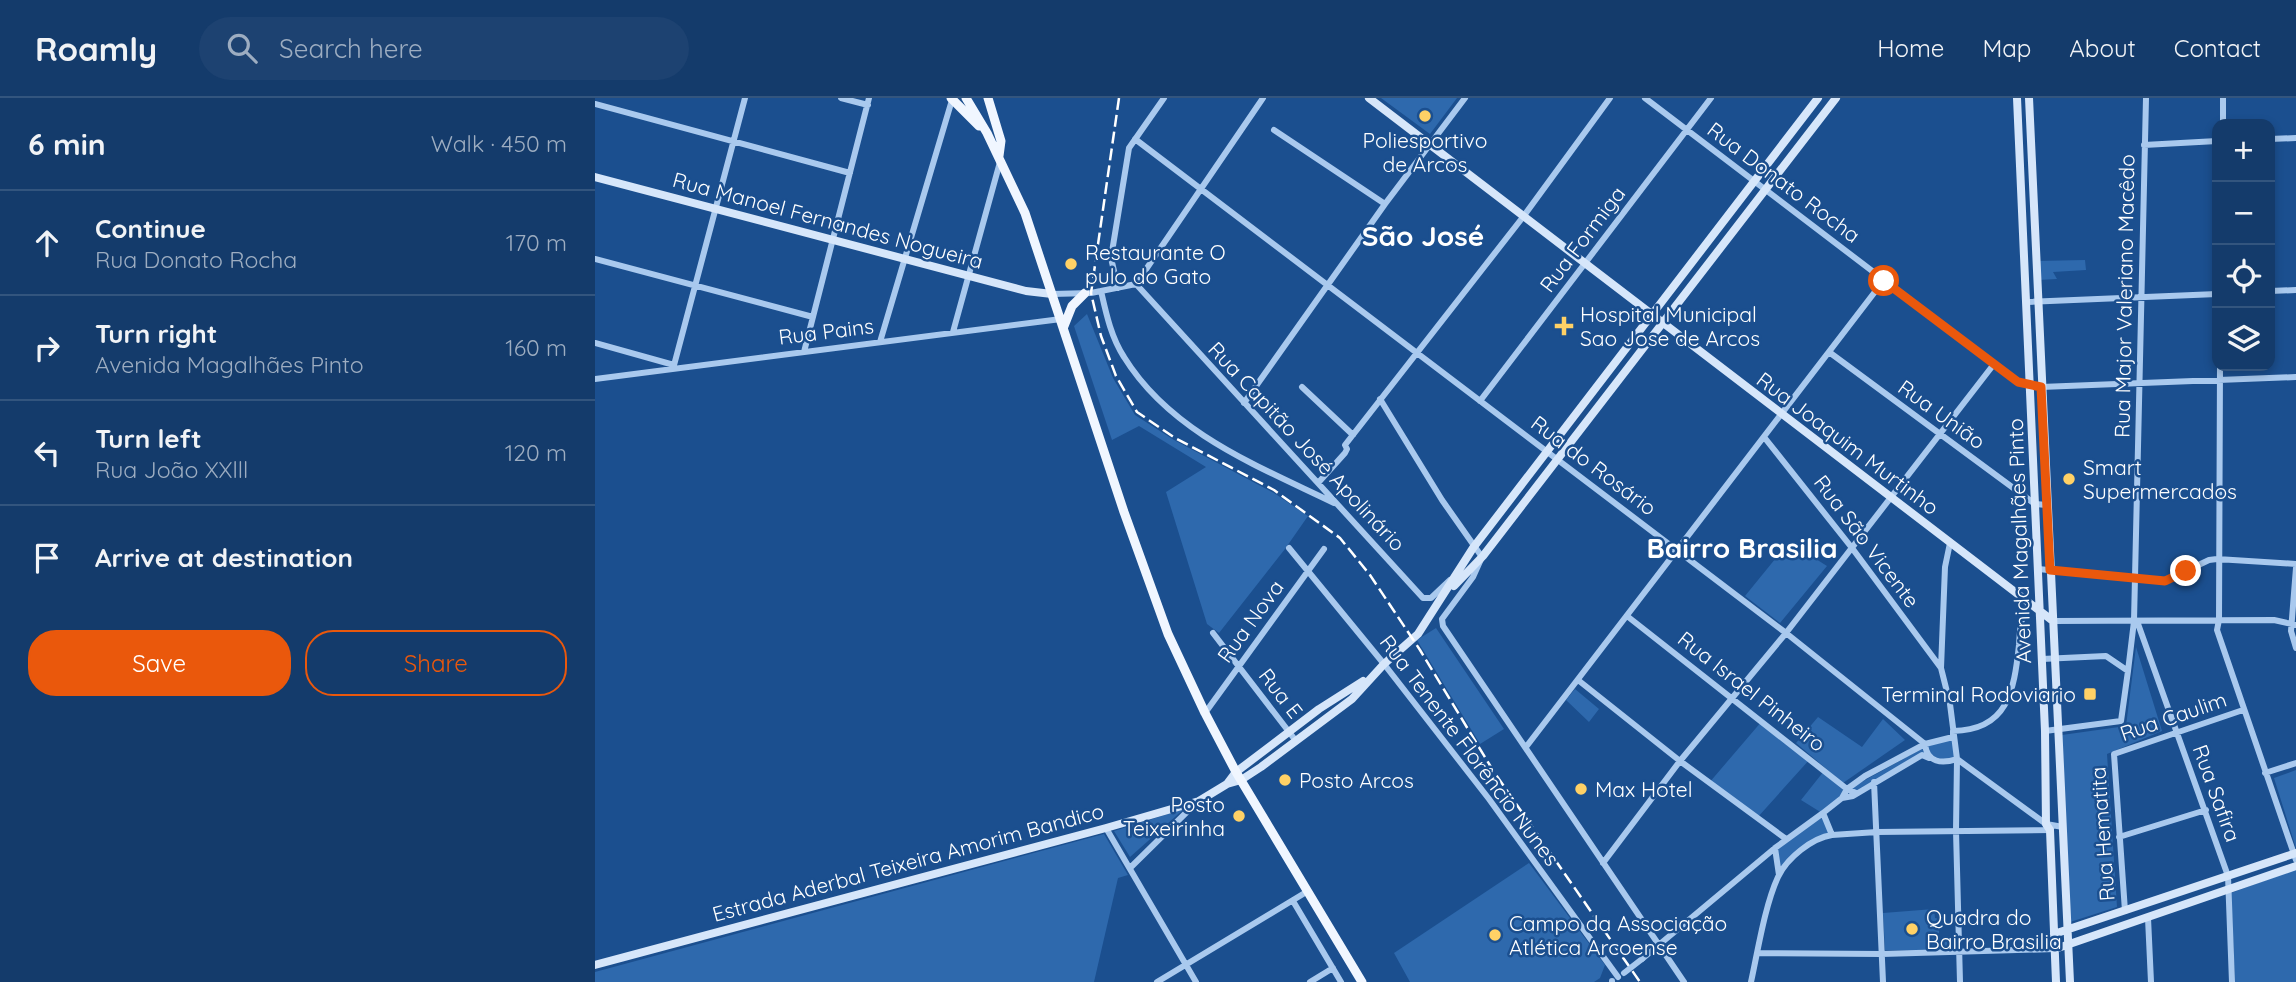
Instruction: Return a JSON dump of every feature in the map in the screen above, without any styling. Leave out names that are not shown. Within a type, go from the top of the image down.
[{"type":"main road","points":[[966,98],[987,133],[1025,213],[1124,512],[1168,634],[1205,713],[1239,776],[1361,982]]},
{"type":"main road","points":[[988,98],[1001,141],[1000,159]]},
{"type":"main road","points":[[952,99],[987,133]]},
{"type":"main road","points":[[1062,323],[1072,306],[1085,293]]},
{"type":"street","points":[[595,343],[673,367],[745,98]]},
{"type":"street","points":[[804,352],[869,102],[841,98]]},
{"type":"street","points":[[1118,288],[1111,258],[1129,148],[1164,98]]},
{"type":"street","points":[[1052,294],[1085,293],[1136,284],[1263,98]]},
{"type":"street","name":"Rua Joaquim Murtinho","points":[[1369,98],[2053,621]]},
{"type":"street","points":[[1244,402],[1385,204],[1465,98]]},
{"type":"street","points":[[1318,482],[1345,453],[1345,445],[1523,217],[1609,98]]},
{"type":"street","name":"Rua Donato Rocha","points":[[1645,98],[2018,382],[2041,387],[2296,377]]},
{"type":"street","name":"Rua Formiga","points":[[1480,401],[1711,98]]},
{"type":"street","points":[[1239,776],[1296,741],[1352,699],[1384,664],[1419,634],[1475,546],[1818,98]]},
{"type":"street","points":[[1445,595],[1482,557],[1836,98]]},
{"type":"street","name":"Rua Major Valeriano Macêdo","points":[[2059,730],[2121,721],[2136,621],[2145,98]]},
{"type":"street","points":[[2223,98],[2223,119]]},
{"type":"street","points":[[880,342],[952,99]]},
{"type":"street","points":[[2018,102],[2029,101]]},
{"type":"street","name":"Avenida Magalhães Pinto","points":[[2029,101],[2070,982]]},
{"type":"street","name":"Avenida Magalhães Pinto","points":[[2018,102],[2056,982]]},
{"type":"street","points":[[595,104],[850,173]]},
{"type":"street","points":[[1273,130],[1385,204]]},
{"type":"street","points":[[2275,139],[2296,138]]},
{"type":"street","name":"Rua do Rosário","points":[[1135,139],[1786,633],[1922,746],[1931,758]]},
{"type":"street","points":[[2144,145],[2212,141]]},
{"type":"street","points":[[953,332],[1000,159]]},
{"type":"street","name":"Rua Manoel Fernandes Nogueira","points":[[595,177],[1026,291],[1052,294]]},
{"type":"street","points":[[595,258],[813,317]]},
{"type":"street","points":[[1526,747],[1884,281]]},
{"type":"street","name":"Rua Capitão José Apolinário","points":[[1136,284],[1423,598],[1431,598],[1457,574]]},
{"type":"street","points":[[2275,291],[2296,290]]},
{"type":"street","points":[[1101,291],[1109,324],[1122,356],[1161,402],[1210,441],[1339,505]]},
{"type":"street","points":[[2026,302],[2212,293]]},
{"type":"street","name":"Rua Pains","points":[[595,379],[953,332],[1062,323]]},
{"type":"street","name":"Rua União","points":[[1829,352],[2035,504]]},
{"type":"street","points":[[1603,863],[1680,761],[1786,633],[1994,364]]},
{"type":"street","points":[[2054,934],[2295,856],[2217,630],[2220,371]]},
{"type":"street","points":[[1302,387],[1353,435]]},
{"type":"street","points":[[1380,399],[1442,500],[1482,557]]},
{"type":"street","name":"Rua São Vicente","points":[[1764,437],[1852,548],[1941,668]]},
{"type":"street","points":[[1291,482],[1305,483],[1310,473]]},
{"type":"street","points":[[2035,504],[2047,505]]},
{"type":"street","points":[[1950,543],[1945,567],[1941,668],[1950,704],[1957,759],[1960,982]]},
{"type":"street","name":"Rua Tenente Florêncio Nunes","points":[[1289,548],[1489,799],[1615,979]]},
{"type":"street","name":"Rua Nova","points":[[1205,713],[1324,549]]},
{"type":"street","points":[[1482,557],[1473,576],[1442,619],[1443,626],[1684,982]]},
{"type":"street","points":[[2038,569],[2165,581],[2209,560],[2217,559],[2296,566],[2294,624],[2291,634],[2296,648]]},
{"type":"street","points":[[2039,599],[2052,599]]},
{"type":"street","points":[[1952,732],[1969,731],[1979,727],[2001,712],[2009,698],[2015,676],[2021,615],[2030,604]]},
{"type":"street","name":"Rua Israel Pinheiro","points":[[1627,616],[1847,789],[1856,793]]},
{"type":"street","points":[[2053,621],[2274,620],[2294,624]]},
{"type":"street","name":"Rua Safira","points":[[2136,621],[2228,876],[2232,982]]},
{"type":"street","name":"Rua E","points":[[1213,633],[1296,741]]},
{"type":"street","points":[[2042,659],[2106,656],[2128,671]]},
{"type":"street","points":[[1239,776],[1319,709],[1374,674]]},
{"type":"street","points":[[1578,680],[1680,761],[1786,839]]},
{"type":"street","name":"Rua Caulim","points":[[2114,754],[2243,710]]},
{"type":"street","points":[[2045,731],[2059,730]]},
{"type":"street","points":[[1615,979],[1660,945],[1786,839],[1842,798],[1847,789],[1922,746],[1954,737],[1952,732]]},
{"type":"street","name":"Rua Hematita","points":[[2114,754],[2125,911]]},
{"type":"street","points":[[1842,798],[1853,796],[1922,755],[1938,762],[1947,763],[1957,759]]},
{"type":"street","points":[[1957,759],[2048,827]]},
{"type":"street","points":[[2266,774],[2296,763]]},
{"type":"street","name":"Estrada Aderbal Teixeira Amorim Bandico","points":[[595,965],[1199,801],[1239,776]]},
{"type":"street","points":[[1874,782],[1883,982]]},
{"type":"street","points":[[1130,869],[1199,801]]},
{"type":"street","points":[[2119,837],[2206,810]]},
{"type":"street","points":[[1823,813],[1832,835]]},
{"type":"street","points":[[1779,875],[1809,843],[1819,837],[1877,832],[2048,827],[2063,829]]},
{"type":"street","points":[[1106,828],[1196,982]]},
{"type":"street","points":[[1752,982],[1757,953],[1779,875],[1775,848]]},
{"type":"street","points":[[1757,953],[1882,954],[2055,949],[2296,866]]},
{"type":"street","points":[[1157,982],[1308,891]]},
{"type":"street","points":[[1293,901],[1341,982]]},
{"type":"street","points":[[2148,918],[2151,982]]},
{"type":"street","points":[[1310,982],[1333,968]]},
{"type":"shaded area","name":"Poliesportivo de Arcos","points":[[1381,98],[1457,98],[1430,134]]},
{"type":"shaded area","points":[[2085,260],[2086,270],[2053,272],[2057,279],[2038,280],[2037,261]]},
{"type":"shaded area","points":[[1087,314],[1113,378],[1135,415],[1174,440],[1274,493],[1308,516],[1219,633],[1207,624],[1166,492],[1206,467],[1139,426],[1112,440],[1074,326]]},
{"type":"shaded area","points":[[1789,542],[1827,566],[1780,623],[1745,596]]},
{"type":"shaded area","points":[[1436,628],[1504,729],[1480,744],[1417,640]]},
{"type":"shaded area","points":[[2136,647],[2162,731],[2107,754],[2117,907],[2067,923],[2062,735],[2126,726]]},
{"type":"shaded area","points":[[1575,689],[1599,709],[1589,722],[1566,700]]},
{"type":"shaded area","points":[[1818,717],[1862,747],[1883,719],[1905,740],[1843,783],[1796,743]]},
{"type":"shaded area","points":[[1762,721],[1810,759],[1757,818],[1709,783]]},
{"type":"shaded area","points":[[1953,737],[1957,759],[1947,763],[1921,754],[1856,792],[1849,789],[1925,747]]},
{"type":"shaded area","points":[[2296,770],[2296,848],[2274,778]]},
{"type":"shaded area","points":[[1824,771],[1847,789],[1823,813],[1832,835],[1805,847],[1779,875],[1775,848],[1822,813],[1801,800]]},
{"type":"shaded area","points":[[1184,809],[1130,857],[1114,831]]},
{"type":"shaded area","points":[[1104,834],[1128,875],[1118,878],[1094,982],[595,982],[595,972]]},
{"type":"shaded area","name":"Campo da Associação Atlética Arcoense","points":[[1529,863],[1605,965],[1600,978],[1594,982],[1410,982],[1394,953]]},
{"type":"shaded area","points":[[2296,869],[2296,982],[2235,982],[2231,893]]},
{"type":"shaded area","name":"Quadra do Bairro Brasilia","points":[[1934,909],[1935,918],[1939,919],[1939,939],[1953,939],[1955,950],[1885,950],[1883,913]]},
{"type":"railway","points":[[1119,98],[1091,293],[1101,336],[1116,376],[1137,412],[1175,438],[1274,490],[1340,538],[1370,575],[1420,650],[1494,772],[1640,982]]},
{"type":"place","name":"Poliesportivo de Arcos","points":[[1425,116]]},
{"type":"place","name":"Restaurante O pulo do Gato","points":[[1071,264]]},
{"type":"place","name":"Hospital Municipal Sao Jose de Arcos","points":[[1564,326]]},
{"type":"place","name":"Smart Supermercados","points":[[2069,479]]},
{"type":"place","name":"Terminal Rodoviario","points":[[2090,694]]},
{"type":"place","name":"Posto Arcos","points":[[1285,780]]},
{"type":"place","name":"Max Hotel","points":[[1581,789]]},
{"type":"place","name":"Posto Teixeirinha","points":[[1239,816]]},
{"type":"place","name":"Quadra do Bairro Brasilia","points":[[1912,929]]},
{"type":"place","name":"Campo da Associação Atlética Arcoense","points":[[1495,935]]},
{"type":"district","name":"São José","points":[[1423,235]]},
{"type":"district","name":"Bairro Brasilia","points":[[1742,547]]},
{"type":"route","points":[[1884,281],[2018,382],[2041,387],[2050,570],[2165,581],[2186,571]]}]
